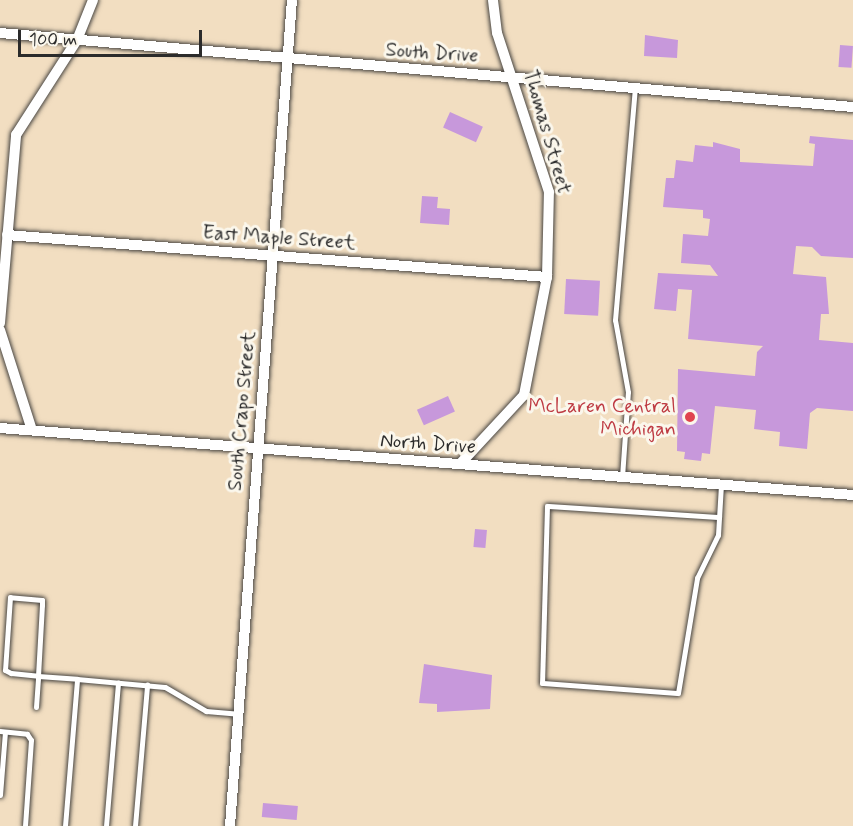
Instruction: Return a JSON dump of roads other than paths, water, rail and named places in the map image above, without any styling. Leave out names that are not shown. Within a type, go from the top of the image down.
[{"type":"street","points":[[0,323],[16,135],[77,40],[93,0]]},
{"type":"street","name":"South Crapo Street","points":[[230,826],[292,0]]},
{"type":"street","name":"Thomas Street","points":[[460,464],[524,395],[547,278],[549,192],[497,33],[494,0]]},
{"type":"street","name":"South Drive","points":[[5,33],[288,61],[513,77],[853,107]]},
{"type":"street","name":"East Maple Street","points":[[7,235],[547,278]]},
{"type":"street","points":[[0,330],[32,430]]},
{"type":"street","name":"North Drive","points":[[0,428],[257,450],[853,495]]},
{"type":"lane","points":[[622,477],[628,392],[615,320],[635,88]]},
{"type":"lane","points":[[719,517],[547,506],[542,683],[678,693],[697,578],[718,535],[722,485]]},
{"type":"lane","points":[[36,707],[38,676],[42,600],[10,597],[5,670],[38,676],[147,685],[176,692],[206,711],[238,714]]},
{"type":"lane","points":[[65,826],[76,680]]},
{"type":"lane","points":[[106,826],[118,682]]},
{"type":"lane","points":[[135,826],[147,685]]},
{"type":"lane","points":[[0,795],[2,731],[27,734],[31,740],[25,826]]},
{"type":"place","name":"McLaren Central Michigan","points":[[690,417]]}]
